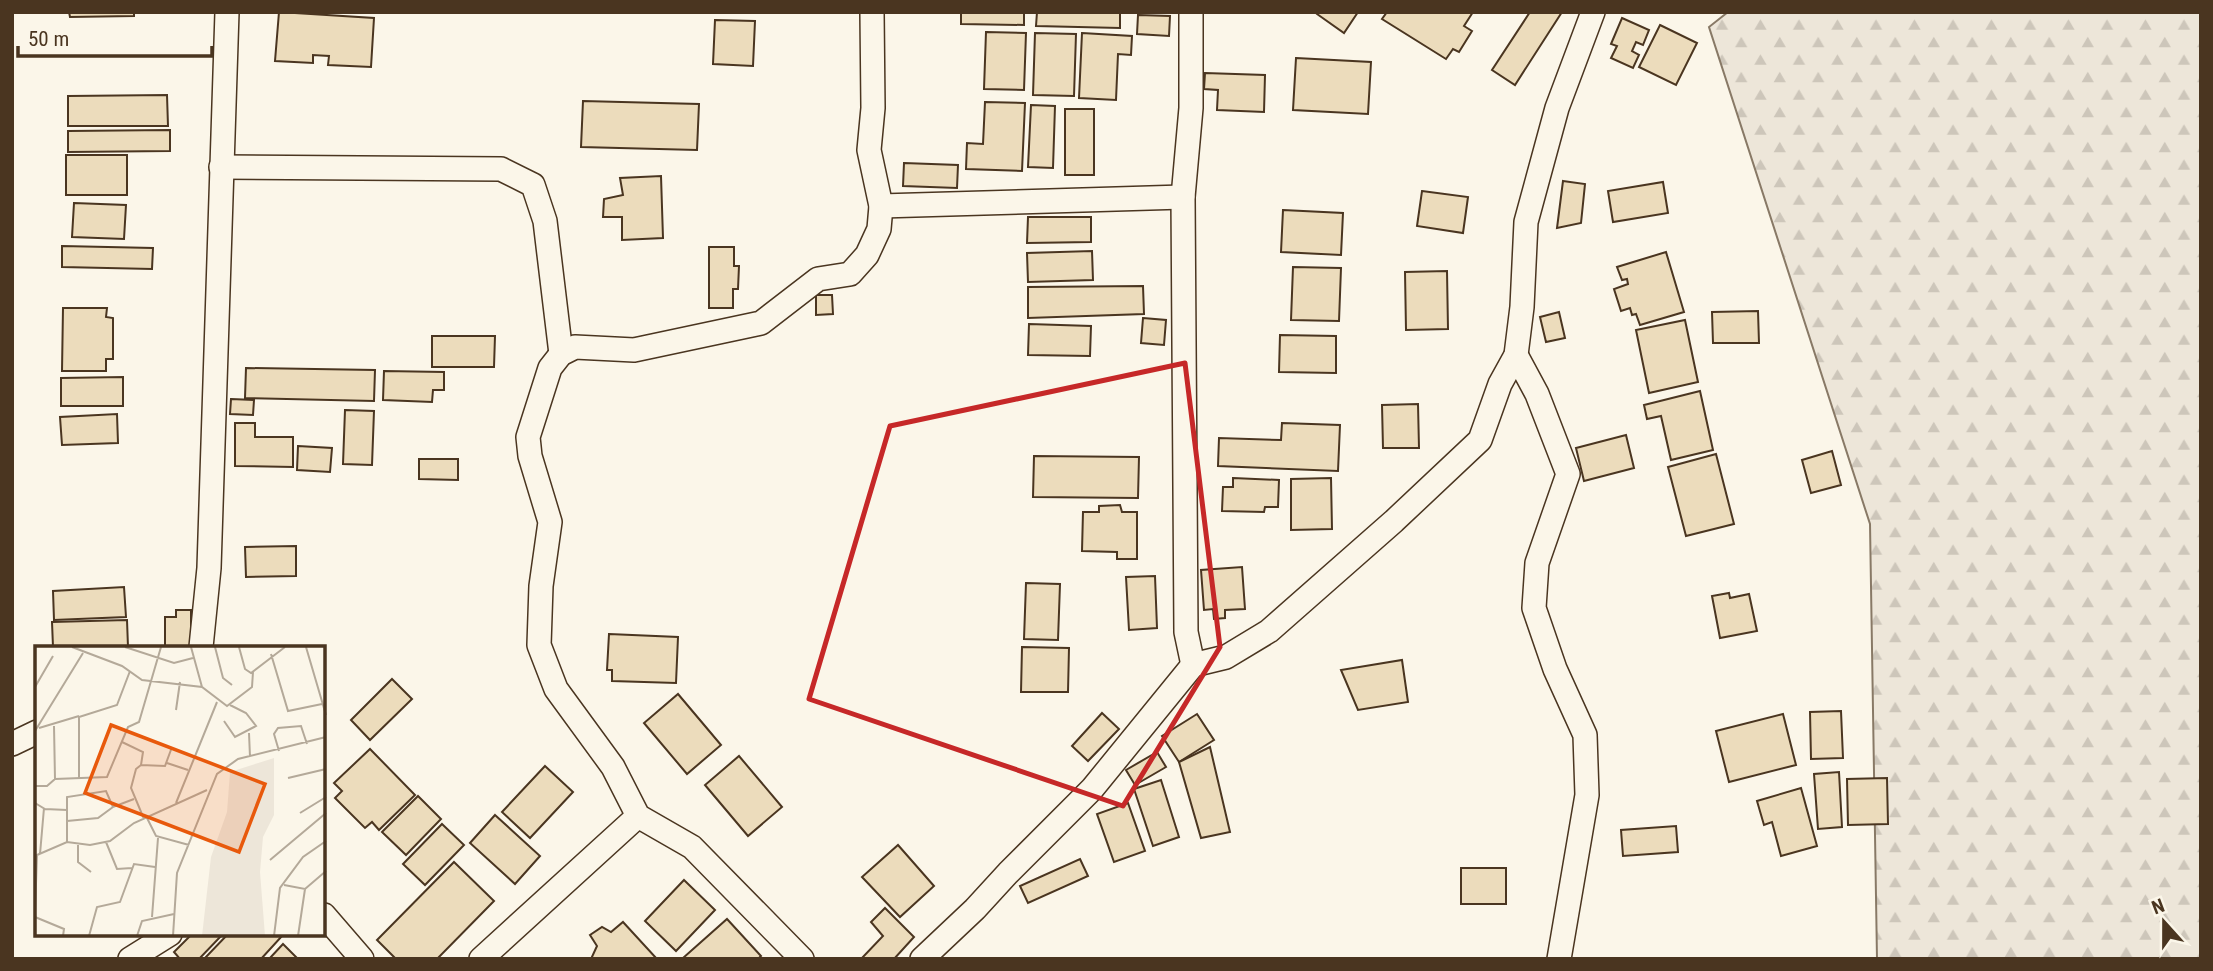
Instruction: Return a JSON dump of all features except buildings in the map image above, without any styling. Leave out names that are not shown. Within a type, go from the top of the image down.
[{"type":"street","points":[[201,646],[209,568],[227,12]]},
{"type":"street","points":[[802,959],[692,847],[638,816],[612,767],[556,689],[539,645],[539,605],[550,522],[530,456],[528,437],[551,368],[561,354],[575,347],[634,349],[761,323],[818,279],[850,274],[867,255],[879,229],[881,206],[869,150],[873,108],[872,12]]},
{"type":"street","points":[[1191,12],[1191,108],[1183,197],[1186,632],[1193,665]]},
{"type":"street","points":[[922,959],[975,909],[1007,873],[1092,789],[1193,665],[1226,657],[1269,631],[1394,521],[1480,440],[1500,384],[1516,355],[1522,307],[1526,222],[1557,108],[1593,12]]},
{"type":"street","points":[[221,167],[501,169],[533,185],[545,220],[561,354]]},
{"type":"street","points":[[881,206],[1183,197]]},
{"type":"street","points":[[1516,355],[1538,394],[1568,474],[1537,564],[1534,608],[1555,669],[1585,735],[1587,794],[1559,959]]},
{"type":"street","points":[[12,744],[35,733]]},
{"type":"street","points":[[481,959],[638,816]]},
{"type":"street","points":[[326,917],[362,959]]},
{"type":"street","points":[[130,959],[167,936]]},
{"type":"highlighted area","points":[[1185,363],[1220,647],[1123,806],[809,699],[890,426]]},
{"type":"green space","points":[[1728,12],[2201,12],[2201,959],[1877,959],[1870,524],[1709,27]]}]
